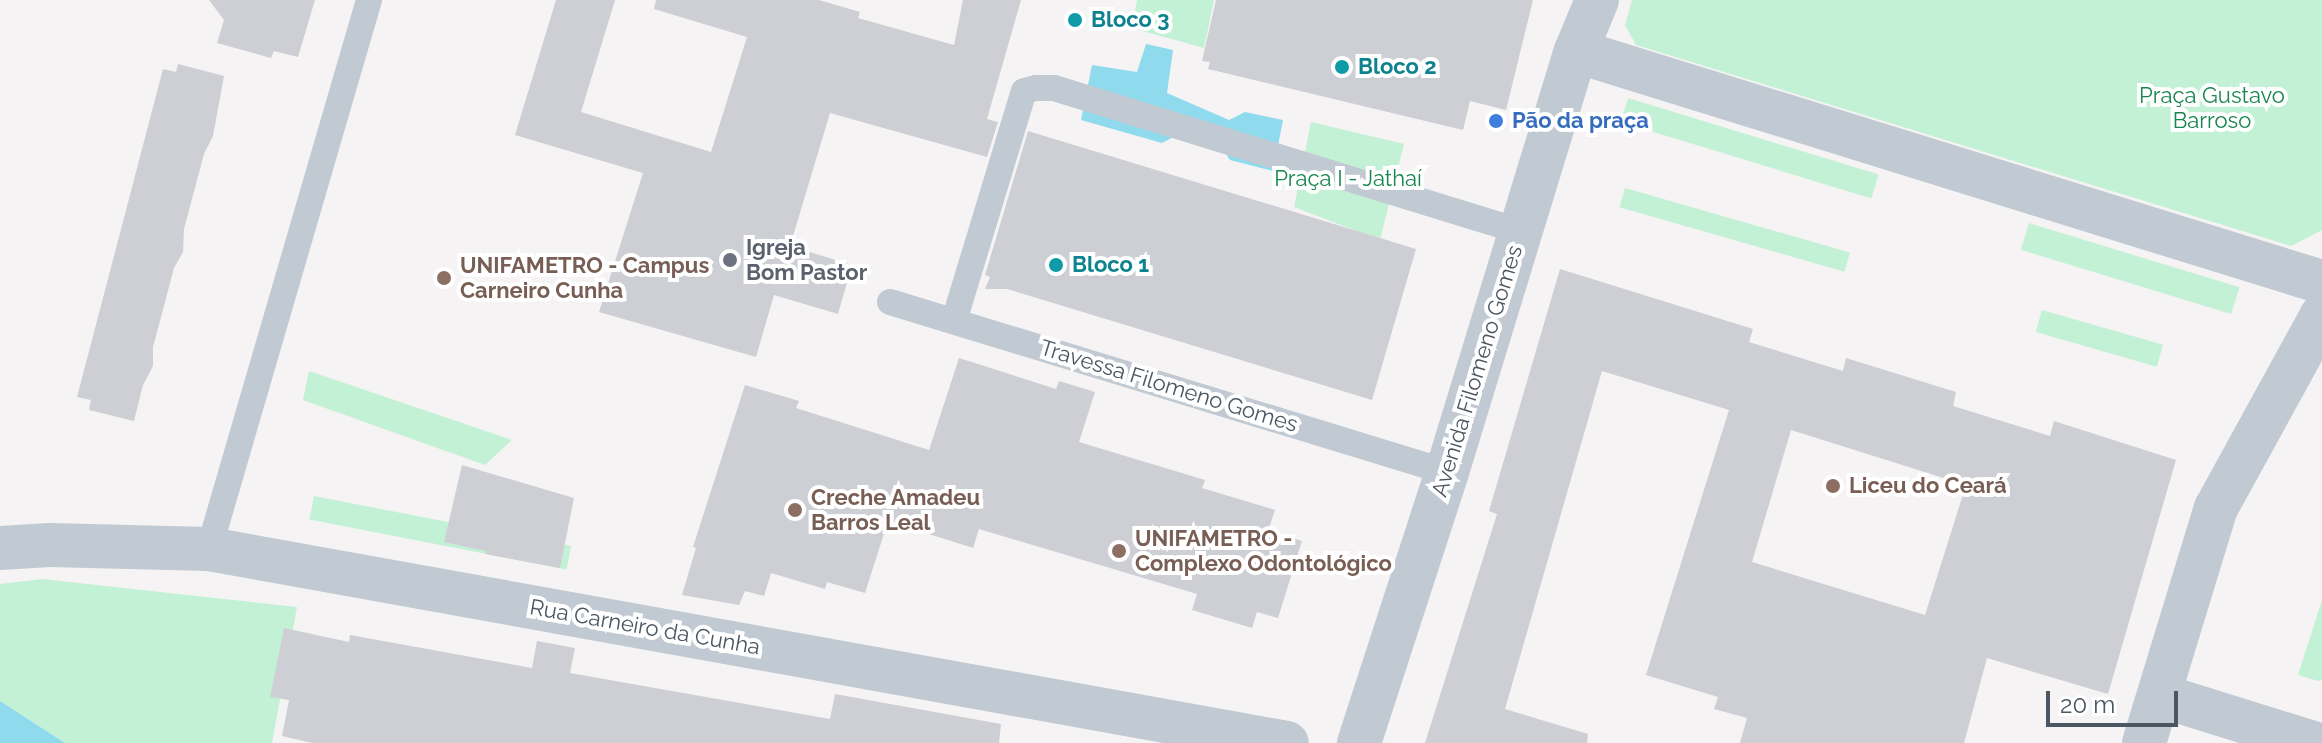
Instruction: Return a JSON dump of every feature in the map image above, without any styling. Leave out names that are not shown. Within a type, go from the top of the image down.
[{"type":"street","name":"Avenida Filomeno Gomes","points":[[1359,743],[1447,472],[1576,51],[1597,0]]},
{"type":"street","points":[[1576,51],[2322,282]]},
{"type":"street","points":[[2144,743],[2216,508],[2322,315]]},
{"type":"street","name":"Rua Carneiro da Cunha","points":[[0,548],[49,545],[209,549],[1287,743]]},
{"type":"street","points":[[2159,695],[2313,743]]},
{"type":"lane","points":[[209,549],[369,0]]},
{"type":"lane","points":[[954,321],[1024,91],[1036,88],[1054,88],[1520,231]]},
{"type":"lane","name":"Travessa Filomeno Gomes","points":[[890,302],[1447,472]]},
{"type":"green space","points":[[1137,0],[1214,0],[1204,48],[1132,28]]},
{"type":"green space","name":"Praça Gustavo Barroso","points":[[1632,0],[2322,0],[2322,230],[2291,246],[1636,45],[1625,25]]},
{"type":"green space","points":[[1628,98],[1879,175],[1871,199],[1621,122]]},
{"type":"green space","name":"Praça I - Jathaí","points":[[1311,122],[1404,144],[1380,240],[1294,207]]},
{"type":"green space","points":[[1625,188],[1850,252],[1844,272],[1619,207]]},
{"type":"green space","points":[[2029,223],[2239,287],[2231,314],[2021,250]]},
{"type":"green space","points":[[2042,310],[2163,345],[2157,367],[2036,332]]},
{"type":"green space","points":[[309,371],[512,440],[485,465],[303,400]]},
{"type":"green space","points":[[314,496],[571,546],[567,570],[309,520]]},
{"type":"green space","points":[[42,579],[297,607],[272,743],[65,743],[0,701],[0,584]]},
{"type":"green space","points":[[2322,600],[2322,680],[2318,681],[2298,675]]},
{"type":"water","points":[[1146,44],[1173,50],[1167,93],[1229,120],[1245,112],[1283,120],[1273,171],[1230,160],[1217,141],[1181,133],[1162,143],[1081,120],[1092,65],[1137,72]]},
{"type":"water","points":[[0,701],[65,743],[0,743]]},
{"type":"building","points":[[209,0],[315,0],[298,57],[274,51],[271,58],[217,43],[224,20]]},
{"type":"building","points":[[556,0],[615,0],[581,112],[711,152],[747,37],[654,9],[656,0],[819,0],[860,12],[858,18],[954,45],[963,0],[1021,0],[987,119],[998,122],[987,157],[830,113],[790,246],[852,265],[838,314],[774,295],[756,357],[599,312],[643,173],[515,135]]},
{"type":"building","name":"Bloco 2","points":[[1216,0],[1533,0],[1506,110],[1470,101],[1463,130],[1208,69],[1210,62],[1202,61]]},
{"type":"building","points":[[178,64],[224,76],[213,136],[204,154],[184,229],[183,252],[174,268],[153,347],[153,366],[143,385],[134,421],[89,410],[91,400],[77,397],[163,69],[176,72]]},
{"type":"building","name":"Bloco 1","points":[[1028,131],[1416,249],[1372,400],[1007,289],[985,289],[990,277],[985,275]]},
{"type":"building","name":"Liceu do Ceará","points":[[1560,269],[1753,329],[1749,342],[1843,371],[1846,358],[1956,392],[1953,406],[2050,436],[2054,421],[2176,460],[2108,694],[1987,658],[1964,743],[1740,743],[1747,718],[1714,709],[1718,697],[1646,675],[1729,410],[1602,371],[1505,709],[1588,734],[1587,743],[1425,743],[1497,514],[1489,511]],"holes":[[[1791,430],[1966,485],[1925,615],[1752,562]]]},
{"type":"building","points":[[959,358],[1056,389],[1059,381],[1095,392],[1079,442],[1205,480],[1202,488],[1275,510],[1268,531],[1302,541],[1278,618],[1257,612],[1252,628],[1192,610],[1197,594],[979,529],[973,548],[888,521],[865,593],[827,582],[825,589],[771,573],[764,596],[745,591],[739,605],[682,595],[696,548],[693,547],[745,385],[799,401],[796,408],[929,450]]},
{"type":"building","points":[[462,465],[574,498],[560,568],[485,554],[486,551],[444,542]]},
{"type":"building","points":[[284,628],[349,642],[350,635],[532,668],[537,641],[575,648],[570,673],[830,719],[835,694],[1001,724],[999,743],[312,743],[282,736],[289,700],[270,697]]},
{"type":"place","name":"Bloco 3","points":[[1075,20]]},
{"type":"place","name":"Bloco 2","points":[[1342,67]]},
{"type":"place","name":"Pão da praça","points":[[1496,121]]},
{"type":"place","name":"Igreja Bom Pastor","points":[[730,260]]},
{"type":"place","name":"Bloco 1","points":[[1056,265]]},
{"type":"place","name":"UNIFAMETRO - Campus Carneiro Cunha","points":[[444,278]]},
{"type":"place","name":"Liceu do Ceará","points":[[1833,486]]},
{"type":"place","name":"Creche Amadeu Barros Leal","points":[[795,510]]},
{"type":"place","name":"UNIFAMETRO - Complexo Odontológico","points":[[1119,551]]}]
